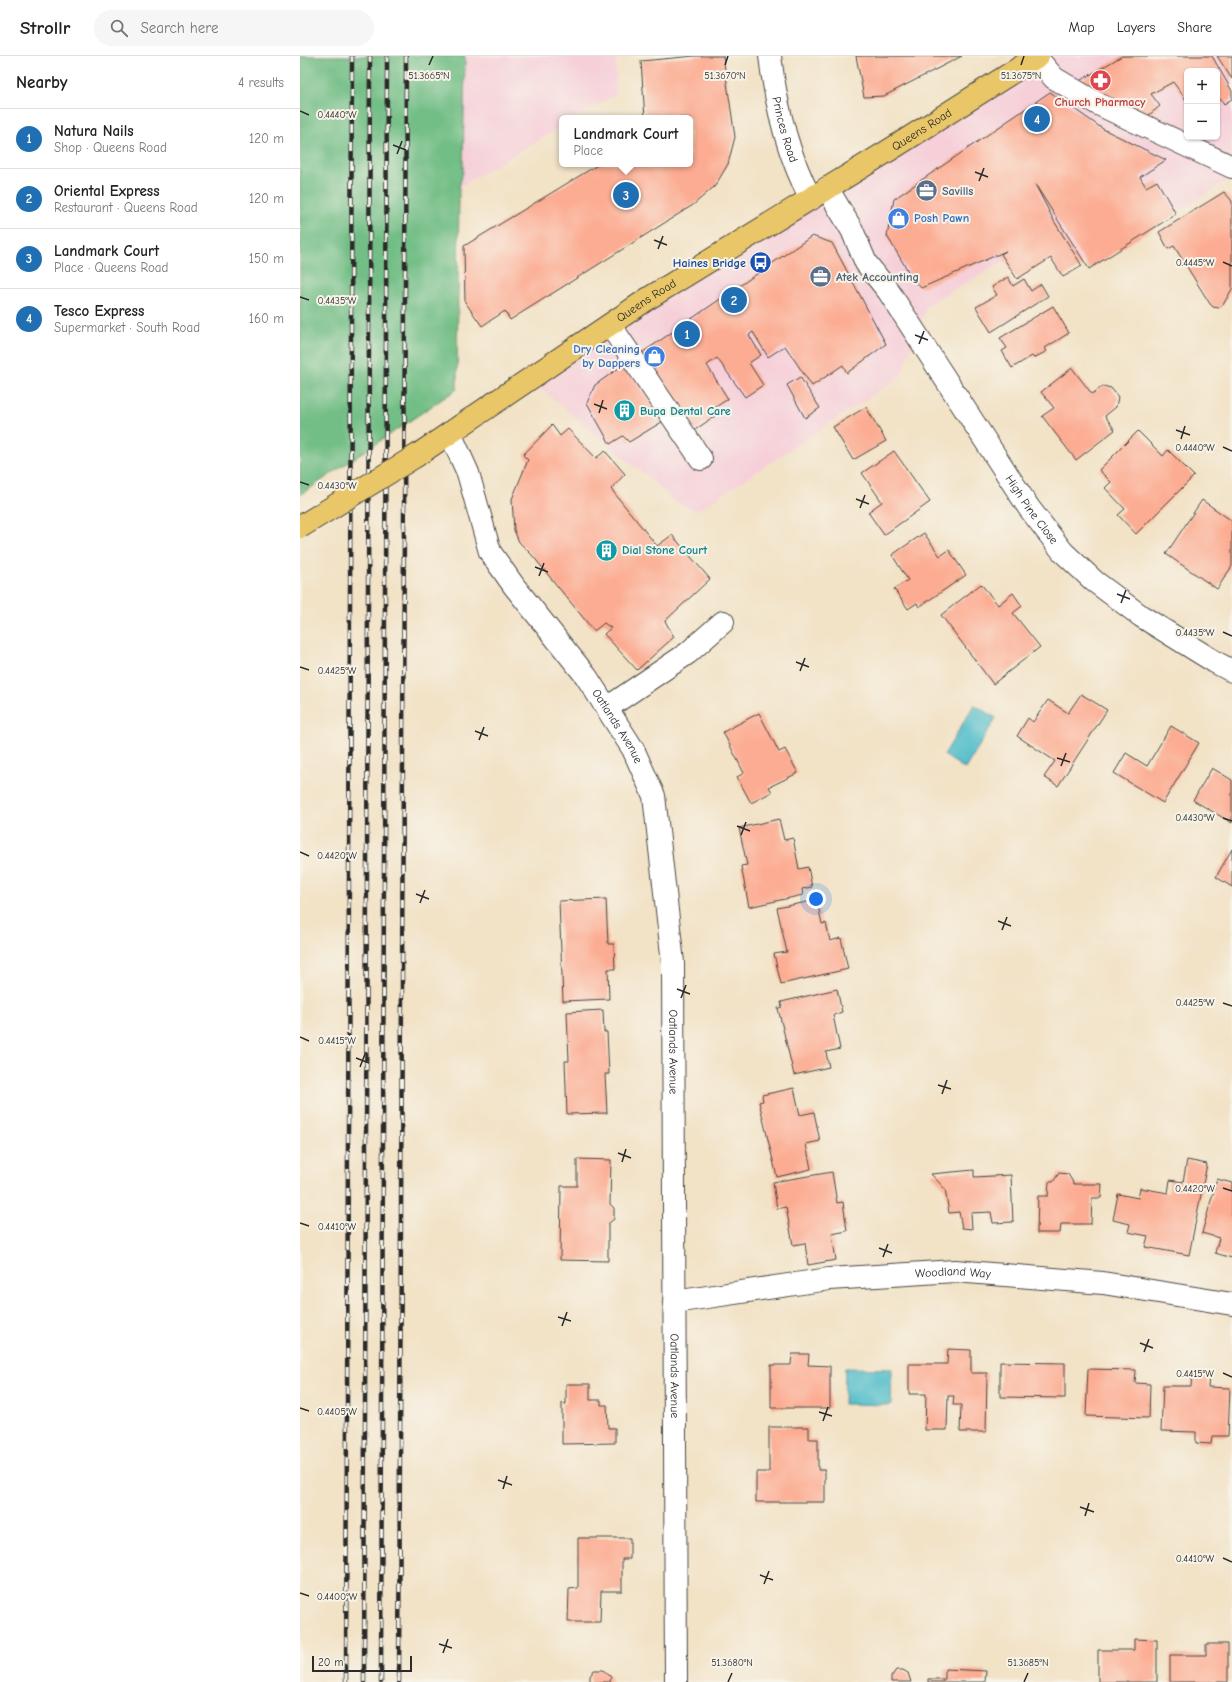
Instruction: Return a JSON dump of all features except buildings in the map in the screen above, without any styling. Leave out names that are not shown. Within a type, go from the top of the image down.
[{"type":"main road","name":"Queens Road","points":[[300,527],[416,456],[649,298],[896,146],[1037,56]]},
{"type":"street","name":"Princes Road","points":[[770,56],[782,122],[790,154],[800,178],[819,193]]},
{"type":"street","points":[[1037,56],[1054,78],[1098,104],[1232,167]]},
{"type":"street","name":"High Pine Close","points":[[819,193],[852,230],[866,263],[889,292],[1029,508],[1063,552],[1094,581],[1140,616],[1232,671]]},
{"type":"street","points":[[610,325],[701,459]]},
{"type":"street","name":"Oatlands Avenue","points":[[450,433],[468,473],[490,552],[514,586],[586,676],[634,749],[654,796],[673,964],[676,1682]]},
{"type":"street","points":[[607,708],[688,653],[723,622]]},
{"type":"street","name":"Woodland Way","points":[[674,1302],[829,1279],[955,1271],[1103,1283],[1232,1304]]},
{"type":"shaded area","points":[[465,56],[616,56],[616,94],[580,115],[559,115],[559,128],[459,187],[463,172]]},
{"type":"shaded area","points":[[1050,56],[1232,56],[1232,177],[1089,269],[1085,262],[1063,277],[1051,258],[1017,279],[1005,261],[927,305],[901,376],[697,511],[672,500],[651,480],[529,379],[811,199]]},
{"type":"green space","points":[[300,56],[465,56],[463,172],[459,187],[457,389],[300,495]]},
{"type":"water","points":[[974,705],[996,718],[965,769],[944,755]]},
{"type":"water","points":[[845,1368],[892,1369],[891,1405],[844,1404]]},
{"type":"railway","points":[[346,1682],[352,56]]},
{"type":"railway","points":[[364,1682],[370,56]]},
{"type":"railway","points":[[381,1682],[387,56]]},
{"type":"railway","points":[[399,1682],[406,56]]},
{"type":"place","name":"Church Pharmacy","points":[[1100,81]]},
{"type":"place","name":"Tesco Express","points":[[1037,119]]},
{"type":"place","name":"Savills","points":[[926,191]]},
{"type":"place","name":"Landmark Court","points":[[626,195]]},
{"type":"place","name":"Posh Pawn","points":[[899,218]]},
{"type":"place","name":"Haines Bridge","points":[[761,263]]},
{"type":"place","name":"Atek Accounting","points":[[821,277]]},
{"type":"place","name":"Oriental Express","points":[[734,300]]},
{"type":"place","name":"Natura Nails","points":[[687,334]]},
{"type":"place","name":"Dry Cleaning by Dappers","points":[[655,356]]},
{"type":"place","name":"Bupa Dental Care","points":[[625,411]]},
{"type":"place","name":"Dial Stone Court","points":[[607,550]]}]
